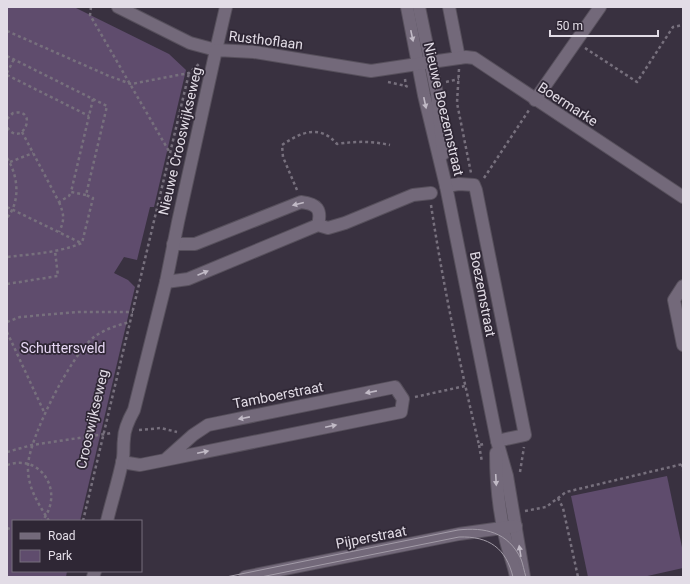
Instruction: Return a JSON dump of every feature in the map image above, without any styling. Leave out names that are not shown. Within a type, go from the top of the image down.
[{"type":"street","name":"Rusthoflaan","points":[[118,7],[190,43],[216,50],[254,52],[371,71],[431,62]]},
{"type":"street","name":"Nieuwe Crooswijkseweg","points":[[166,282],[173,244],[226,7]]},
{"type":"street","name":"Nieuwe Boezemstraat","points":[[407,7],[426,108],[446,186]]},
{"type":"street","name":"Nieuwe Boezemstraat","points":[[420,7],[442,130],[446,186]]},
{"type":"street","name":"Nieuwe Boezemstraat","points":[[449,7],[459,58]]},
{"type":"street","points":[[535,100],[600,7]]},
{"type":"street","name":"Boermarke","points":[[431,62],[459,58],[474,58],[683,197]]},
{"type":"street","points":[[446,186],[459,184],[475,188]]},
{"type":"street","name":"Boezemstraat","points":[[446,186],[497,441],[507,476],[524,577]]},
{"type":"street","name":"Boezemstraat","points":[[475,188],[525,435],[497,441]]},
{"type":"street","points":[[107,520],[122,462],[124,438],[128,422],[134,410],[166,282],[188,279],[318,225],[328,228],[345,223],[413,195],[431,193]]},
{"type":"street","points":[[173,244],[195,244],[301,202],[312,203],[318,209],[320,216],[318,225]]},
{"type":"street","points":[[683,286],[674,300],[683,345]]},
{"type":"street","name":"Tamboerstraat","points":[[165,460],[193,435],[208,425],[395,387],[403,399]]},
{"type":"street","points":[[122,462],[140,465],[401,412],[403,399]]},
{"type":"street","name":"Boezemstraat","points":[[497,441],[496,479],[498,499],[503,528],[516,577]]},
{"type":"street","name":"Pijperstraat","points":[[245,577],[459,534],[516,526]]},
{"type":"path","points":[[91,7],[90,15],[170,154]]},
{"type":"path","points":[[576,41],[637,82],[673,27],[683,25]]},
{"type":"path","points":[[7,31],[109,76],[131,84],[189,73],[200,64]]},
{"type":"path","points":[[7,56],[107,106],[86,195]]},
{"type":"path","name":"Nieuwe Boezemstraat","points":[[459,58],[458,103],[475,188]]},
{"type":"path","points":[[14,60],[7,74],[89,116]]},
{"type":"path","name":"Nieuwe Crooswijkseweg","points":[[140,278],[189,73]]},
{"type":"path","points":[[59,202],[70,196],[93,99]]},
{"type":"path","points":[[475,188],[535,100]]},
{"type":"path","points":[[7,119],[16,112],[23,114],[27,123],[26,127],[19,133],[12,132],[7,127]]},
{"type":"path","points":[[22,132],[59,202],[64,215],[64,221],[59,232]]},
{"type":"path","points":[[301,202],[299,193],[283,157],[282,145],[292,138],[306,132],[321,132],[333,139],[337,144],[355,141],[371,141],[390,145]]},
{"type":"path","points":[[10,162],[33,153]]},
{"type":"path","points":[[7,158],[10,162],[14,175],[16,188],[13,210],[7,218]]},
{"type":"path","points":[[71,192],[93,198],[82,243]]},
{"type":"path","points":[[431,193],[437,244],[465,386],[479,445],[497,441]]},
{"type":"path","points":[[7,207],[82,243]]},
{"type":"path","points":[[7,257],[69,249],[82,243]]},
{"type":"path","points":[[7,284],[58,276],[55,251]]},
{"type":"path","name":"Crooswijkseweg","points":[[83,520],[140,278]]},
{"type":"path","points":[[7,322],[20,317],[78,312],[133,312]]},
{"type":"path","points":[[48,520],[34,495],[30,484],[28,465],[32,446],[45,414],[67,371],[80,352],[94,337],[117,325],[130,322]]},
{"type":"path","points":[[7,332],[45,414]]},
{"type":"path","points":[[403,399],[465,386]]},
{"type":"path","points":[[7,452],[32,446],[126,431],[161,428],[193,435]]},
{"type":"path","points":[[7,465],[13,463],[24,463],[34,467],[42,473],[49,482],[52,492],[52,503],[43,520]]},
{"type":"path","points":[[522,511],[546,507],[566,492],[682,464],[683,470]]},
{"type":"path","points":[[558,498],[563,508],[578,577]]},
{"type":"green space","name":"Schuttersveld","points":[[7,7],[74,7],[169,54],[186,70],[154,207],[150,207],[137,260],[124,257],[114,273],[128,280],[135,287],[80,520],[12,520],[12,572],[67,572],[66,577],[7,577]]},
{"type":"green space","points":[[667,476],[683,552],[683,568],[643,577],[588,577],[571,496]]},
{"type":"tram line","points":[[226,577],[468,529],[477,529],[495,533],[502,537],[516,550],[521,559],[526,577]]},
{"type":"tram line","points":[[261,577],[459,537],[479,539],[495,546],[506,558],[513,577]]}]
